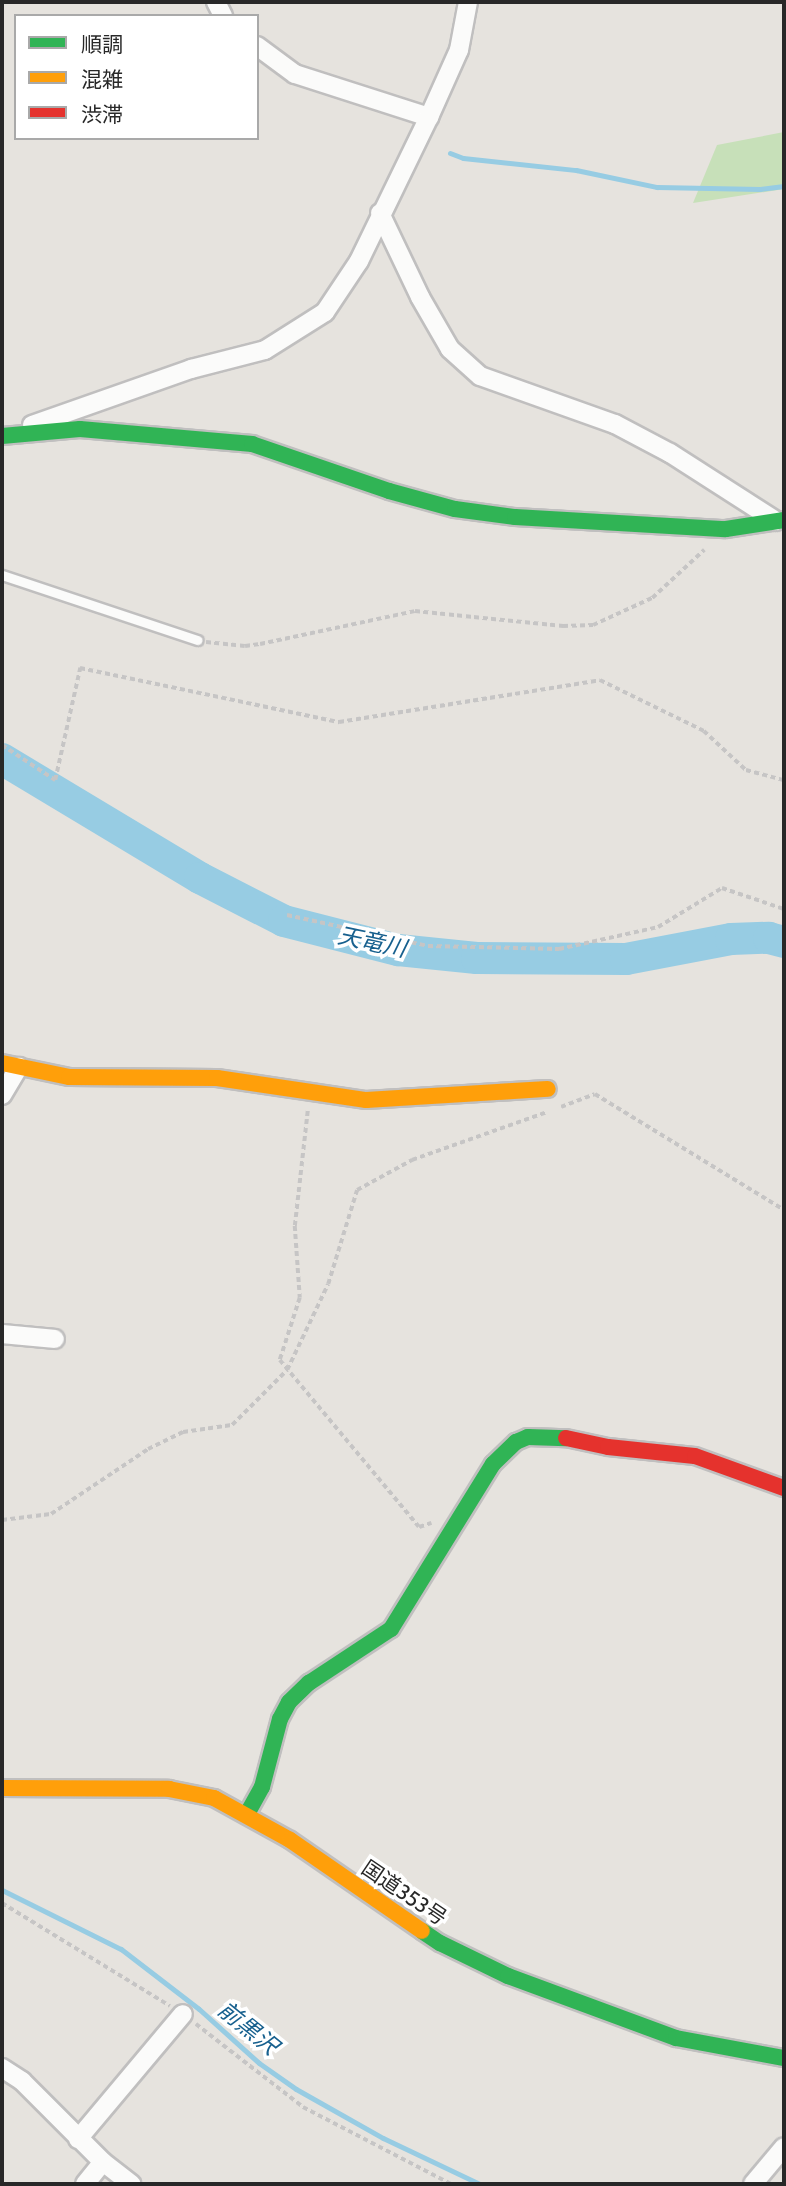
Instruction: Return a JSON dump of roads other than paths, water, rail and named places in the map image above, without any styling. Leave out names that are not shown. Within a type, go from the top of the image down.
[{"type":"main road","points":[[4,435],[80,429],[252,444],[389,491],[455,509],[515,517],[726,529],[782,521]]},
{"type":"main road","points":[[10,1065],[69,1077],[217,1078],[309,1089],[366,1100],[548,1089]]},
{"type":"main road","points":[[247,1814],[262,1787],[280,1719],[289,1702],[309,1683],[380,1639],[391,1629],[460,1521],[484,1477],[516,1443],[528,1437],[554,1436],[608,1447],[695,1456],[784,1488]]},
{"type":"main road","name":"国道353号","points":[[2,1788],[169,1789],[214,1798],[247,1814],[440,1943],[508,1976],[676,2038],[784,2058]]},
{"type":"street","points":[[4,435],[191,369],[265,350],[325,312],[359,261],[429,117],[459,50],[468,2]]},
{"type":"street","points":[[259,48],[295,74],[429,117]]},
{"type":"street","points":[[380,213],[419,297],[450,349],[480,376],[615,424],[670,453],[782,521]]},
{"type":"street","points":[[2,1096],[10,1065]]},
{"type":"street","points":[[2,1334],[55,1339]]},
{"type":"street","points":[[78,2139],[183,2014]]},
{"type":"street","points":[[2,2068],[22,2081],[78,2139],[131,2184]]},
{"type":"street","points":[[753,2184],[784,2147]]},
{"type":"street","points":[[85,2184],[103,2162]]},
{"type":"lane","points":[[2,575],[197,640]]},
{"type":"waterway","points":[[450,153],[463,158],[576,170],[657,187],[760,189],[784,186]]},
{"type":"waterway","name":"天竜川","points":[[2,759],[200,878],[284,921],[398,950],[477,958],[626,959],[731,939],[769,938],[784,942]]},
{"type":"waterway","name":"前黒沢","points":[[2,1890],[121,1949],[199,2009],[259,2063],[296,2089],[383,2138],[480,2184]]}]
